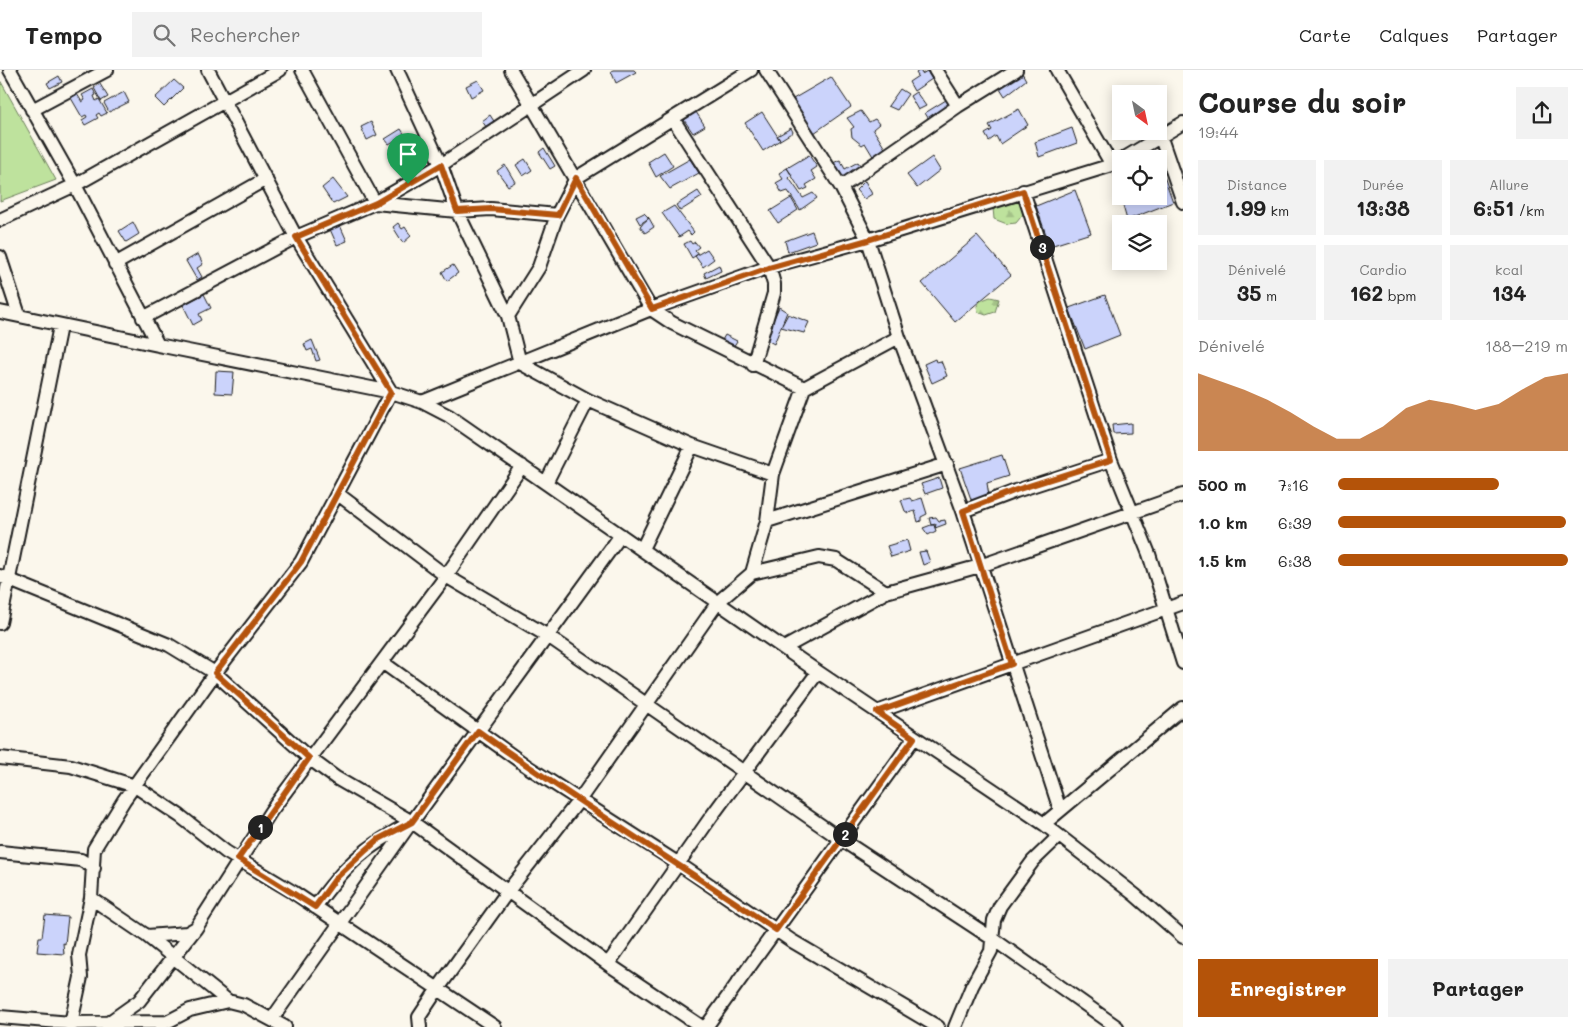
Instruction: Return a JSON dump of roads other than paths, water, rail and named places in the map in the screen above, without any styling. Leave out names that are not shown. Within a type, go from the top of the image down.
[{"type":"street","points":[[10,70],[75,185],[158,345]]},
{"type":"street","points":[[208,70],[296,237],[391,392]]},
{"type":"street","points":[[0,220],[75,185],[280,70]]},
{"type":"street","points":[[302,70],[376,203]]},
{"type":"street","points":[[397,70],[441,165],[457,211],[508,316],[520,363],[588,400],[692,446],[773,474]]},
{"type":"street","points":[[511,70],[652,309],[672,323],[753,365],[804,388]]},
{"type":"street","points":[[143,318],[296,237],[376,203],[441,165],[584,70]]},
{"type":"street","points":[[508,316],[539,267],[558,215],[576,178],[751,70]]},
{"type":"street","points":[[766,70],[841,187],[868,240],[899,337],[963,511],[1060,810]]},
{"type":"street","points":[[936,70],[958,106]]},
{"type":"street","points":[[841,187],[958,106],[1016,70]]},
{"type":"street","points":[[1057,70],[1112,151]]},
{"type":"street","points":[[32,110],[103,71]]},
{"type":"street","points":[[673,119],[769,268],[774,284],[774,294],[753,365]]},
{"type":"street","points":[[1168,133],[1183,123]]},
{"type":"street","points":[[1139,150],[1157,140]]},
{"type":"street","points":[[1162,140],[1183,202]]},
{"type":"street","points":[[422,402],[652,309],[769,268],[868,240],[1112,163]]},
{"type":"street","points":[[115,264],[266,179]]},
{"type":"street","points":[[1023,191],[1111,460],[1150,554],[1183,663]]},
{"type":"street","points":[[376,203],[457,211],[491,209],[558,215]]},
{"type":"street","points":[[0,258],[19,315]]},
{"type":"street","points":[[0,312],[60,326],[391,392],[422,402],[449,416],[914,738],[1044,824],[1135,894],[1183,937]]},
{"type":"street","points":[[0,623],[4,577],[60,326]]},
{"type":"street","points":[[752,573],[767,521],[773,474],[804,388],[899,337]]},
{"type":"street","points":[[71,1025],[81,977],[79,954],[91,898],[94,849],[135,786],[215,673],[301,562],[391,392]]},
{"type":"street","points":[[546,483],[588,400]]},
{"type":"street","points":[[642,550],[692,446]]},
{"type":"street","points":[[963,511],[1016,490],[1111,460]]},
{"type":"street","points":[[767,521],[947,464]]},
{"type":"street","points":[[108,1023],[139,1001],[174,958],[196,928],[238,859],[309,758],[446,576],[522,466]]},
{"type":"street","points":[[338,494],[446,576],[548,636],[842,840],[993,939],[1117,1027]]},
{"type":"street","points":[[784,648],[886,592],[980,566],[1183,495]]},
{"type":"street","points":[[272,1019],[412,822],[621,535]]},
{"type":"street","points":[[417,1024],[437,990],[508,891],[580,799],[718,602],[752,573],[819,557],[836,560],[886,592]]},
{"type":"street","points":[[4,577],[169,645],[215,673],[309,758],[336,778],[412,822],[608,964],[702,1027]]},
{"type":"street","points":[[877,712],[1183,603]]},
{"type":"street","points":[[382,662],[528,767],[679,864],[792,941],[938,1027]]},
{"type":"street","points":[[608,964],[711,817],[818,672]]},
{"type":"street","points":[[1044,824],[1183,708]]},
{"type":"street","points":[[706,1027],[914,738]]},
{"type":"street","points":[[0,758],[71,766],[135,786],[238,859],[315,907],[495,1027]]},
{"type":"street","points":[[315,907],[336,878],[359,856],[379,839],[412,822]]},
{"type":"street","points":[[955,1027],[972,986],[990,951],[994,920],[1006,894],[1059,836]]},
{"type":"street","points":[[0,852],[81,860],[94,868]]},
{"type":"street","points":[[91,898],[147,936],[228,1001],[244,1006],[285,1027]]},
{"type":"street","points":[[147,936],[187,933],[196,928]]},
{"type":"street","points":[[0,1017],[71,1025],[168,1022],[190,1010],[228,1001]]}]
